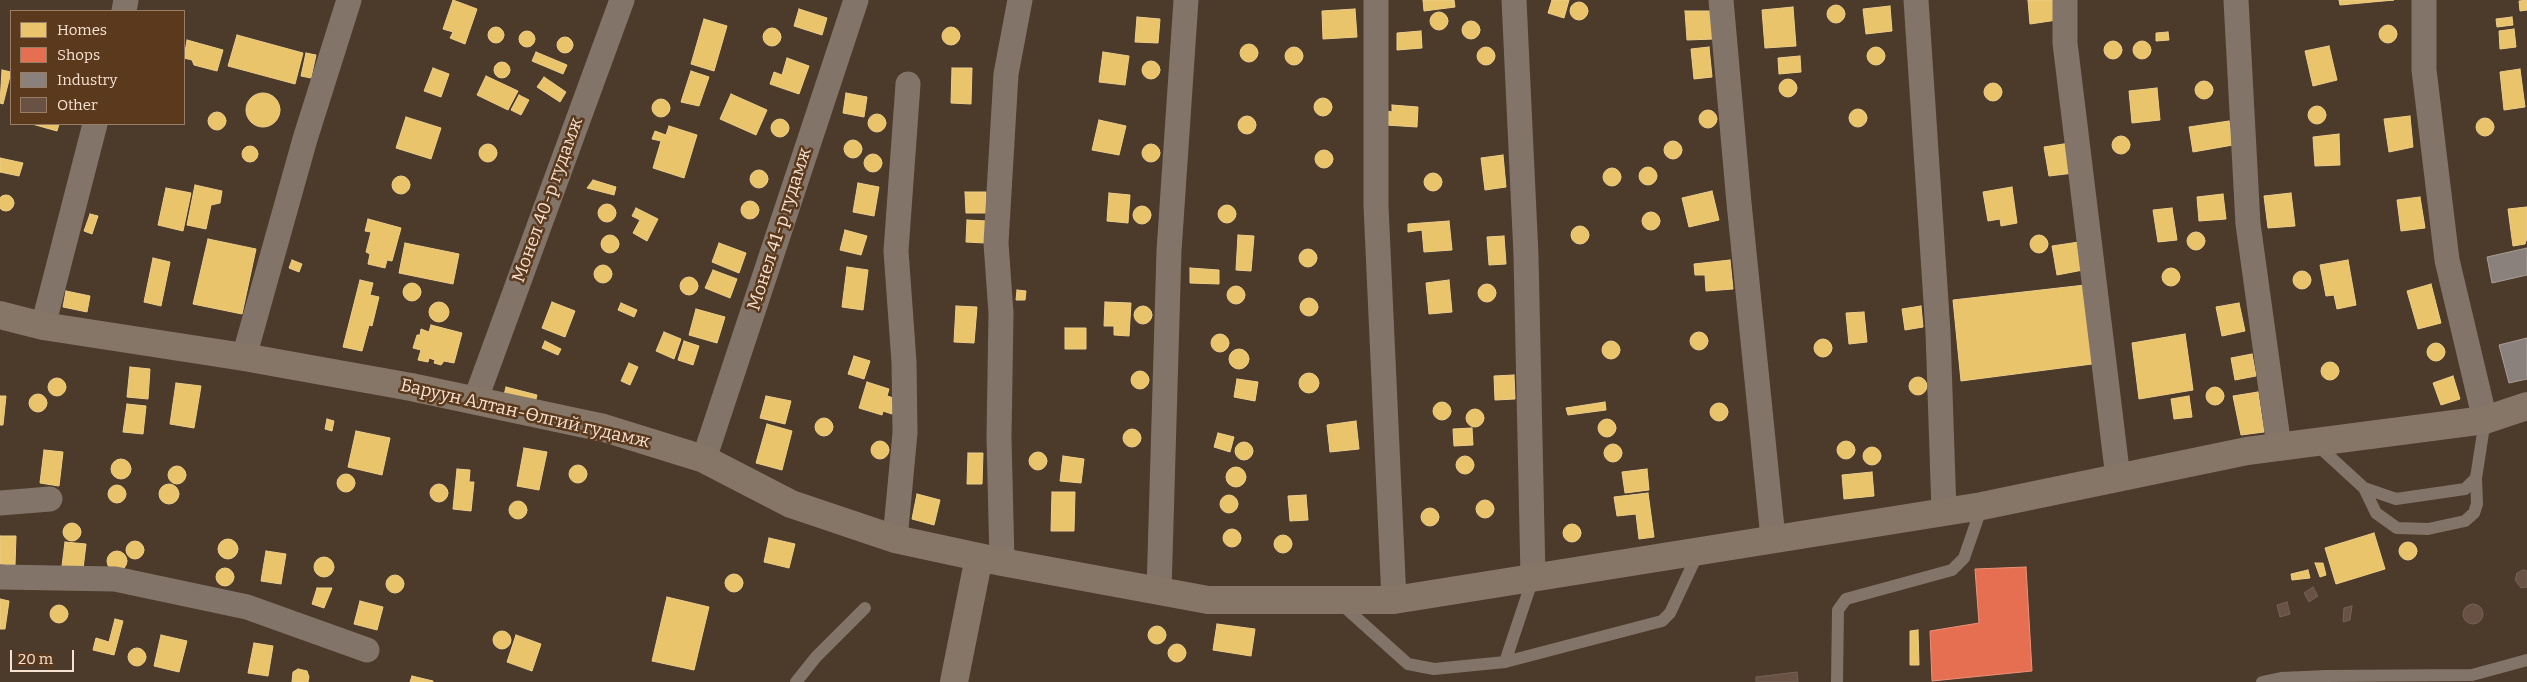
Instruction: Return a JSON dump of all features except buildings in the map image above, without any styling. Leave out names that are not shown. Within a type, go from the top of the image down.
[{"type":"main road","name":"Баруун Алтан-Өлгий гудамж","points":[[0,315],[43,326],[244,357],[475,400],[604,428],[704,459],[791,504],[894,539],[990,560],[1208,600],[1394,600],[1982,506],[2247,451],[2485,420],[2527,406]]},
{"type":"main road","points":[[954,682],[990,560]]},
{"type":"street","points":[[244,357],[305,139],[349,0]]},
{"type":"street","name":"Монел 40-р гудамж","points":[[475,400],[622,0]]},
{"type":"street","name":"Монел 41-р гудамж","points":[[704,459],[856,0]]},
{"type":"street","points":[[990,560],[999,437],[1001,312],[996,244],[1006,74],[1020,0]]},
{"type":"street","points":[[1159,591],[1169,251],[1186,0]]},
{"type":"street","points":[[1376,0],[1376,206],[1394,600]]},
{"type":"street","points":[[1514,0],[1526,255],[1533,577]]},
{"type":"street","points":[[1721,0],[1739,203],[1773,538]]},
{"type":"street","points":[[1916,0],[1938,332],[1944,511]]},
{"type":"street","points":[[2065,0],[2065,43],[2118,478]]},
{"type":"street","points":[[2236,0],[2248,224],[2279,447]]},
{"type":"street","points":[[2424,0],[2424,70],[2446,260],[2485,420]]},
{"type":"street","points":[[894,539],[905,433],[904,362],[896,251],[908,84]]},
{"type":"street","points":[[43,326],[95,125]]},
{"type":"street","points":[[0,503],[50,499]]},
{"type":"street","points":[[0,577],[115,579],[247,607],[367,650]]},
{"type":"lane","points":[[2314,442],[2364,488],[2376,513],[2397,528],[2428,529],[2465,521],[2474,513],[2477,504],[2476,478],[2485,420]]},
{"type":"lane","points":[[2364,488],[2396,499],[2465,489],[2476,478]]},
{"type":"lane","points":[[1837,682],[1838,610],[1846,599],[1952,570],[1964,558],[1982,506]]},
{"type":"lane","points":[[1336,600],[1408,664],[1434,669],[1505,662],[1662,621],[1670,614],[1699,550]]},
{"type":"lane","points":[[1505,662],[1533,577]]},
{"type":"lane","points":[[796,682],[816,657],[865,608]]},
{"type":"lane","points":[[2262,682],[2281,678],[2326,676],[2472,675],[2527,660]]}]
